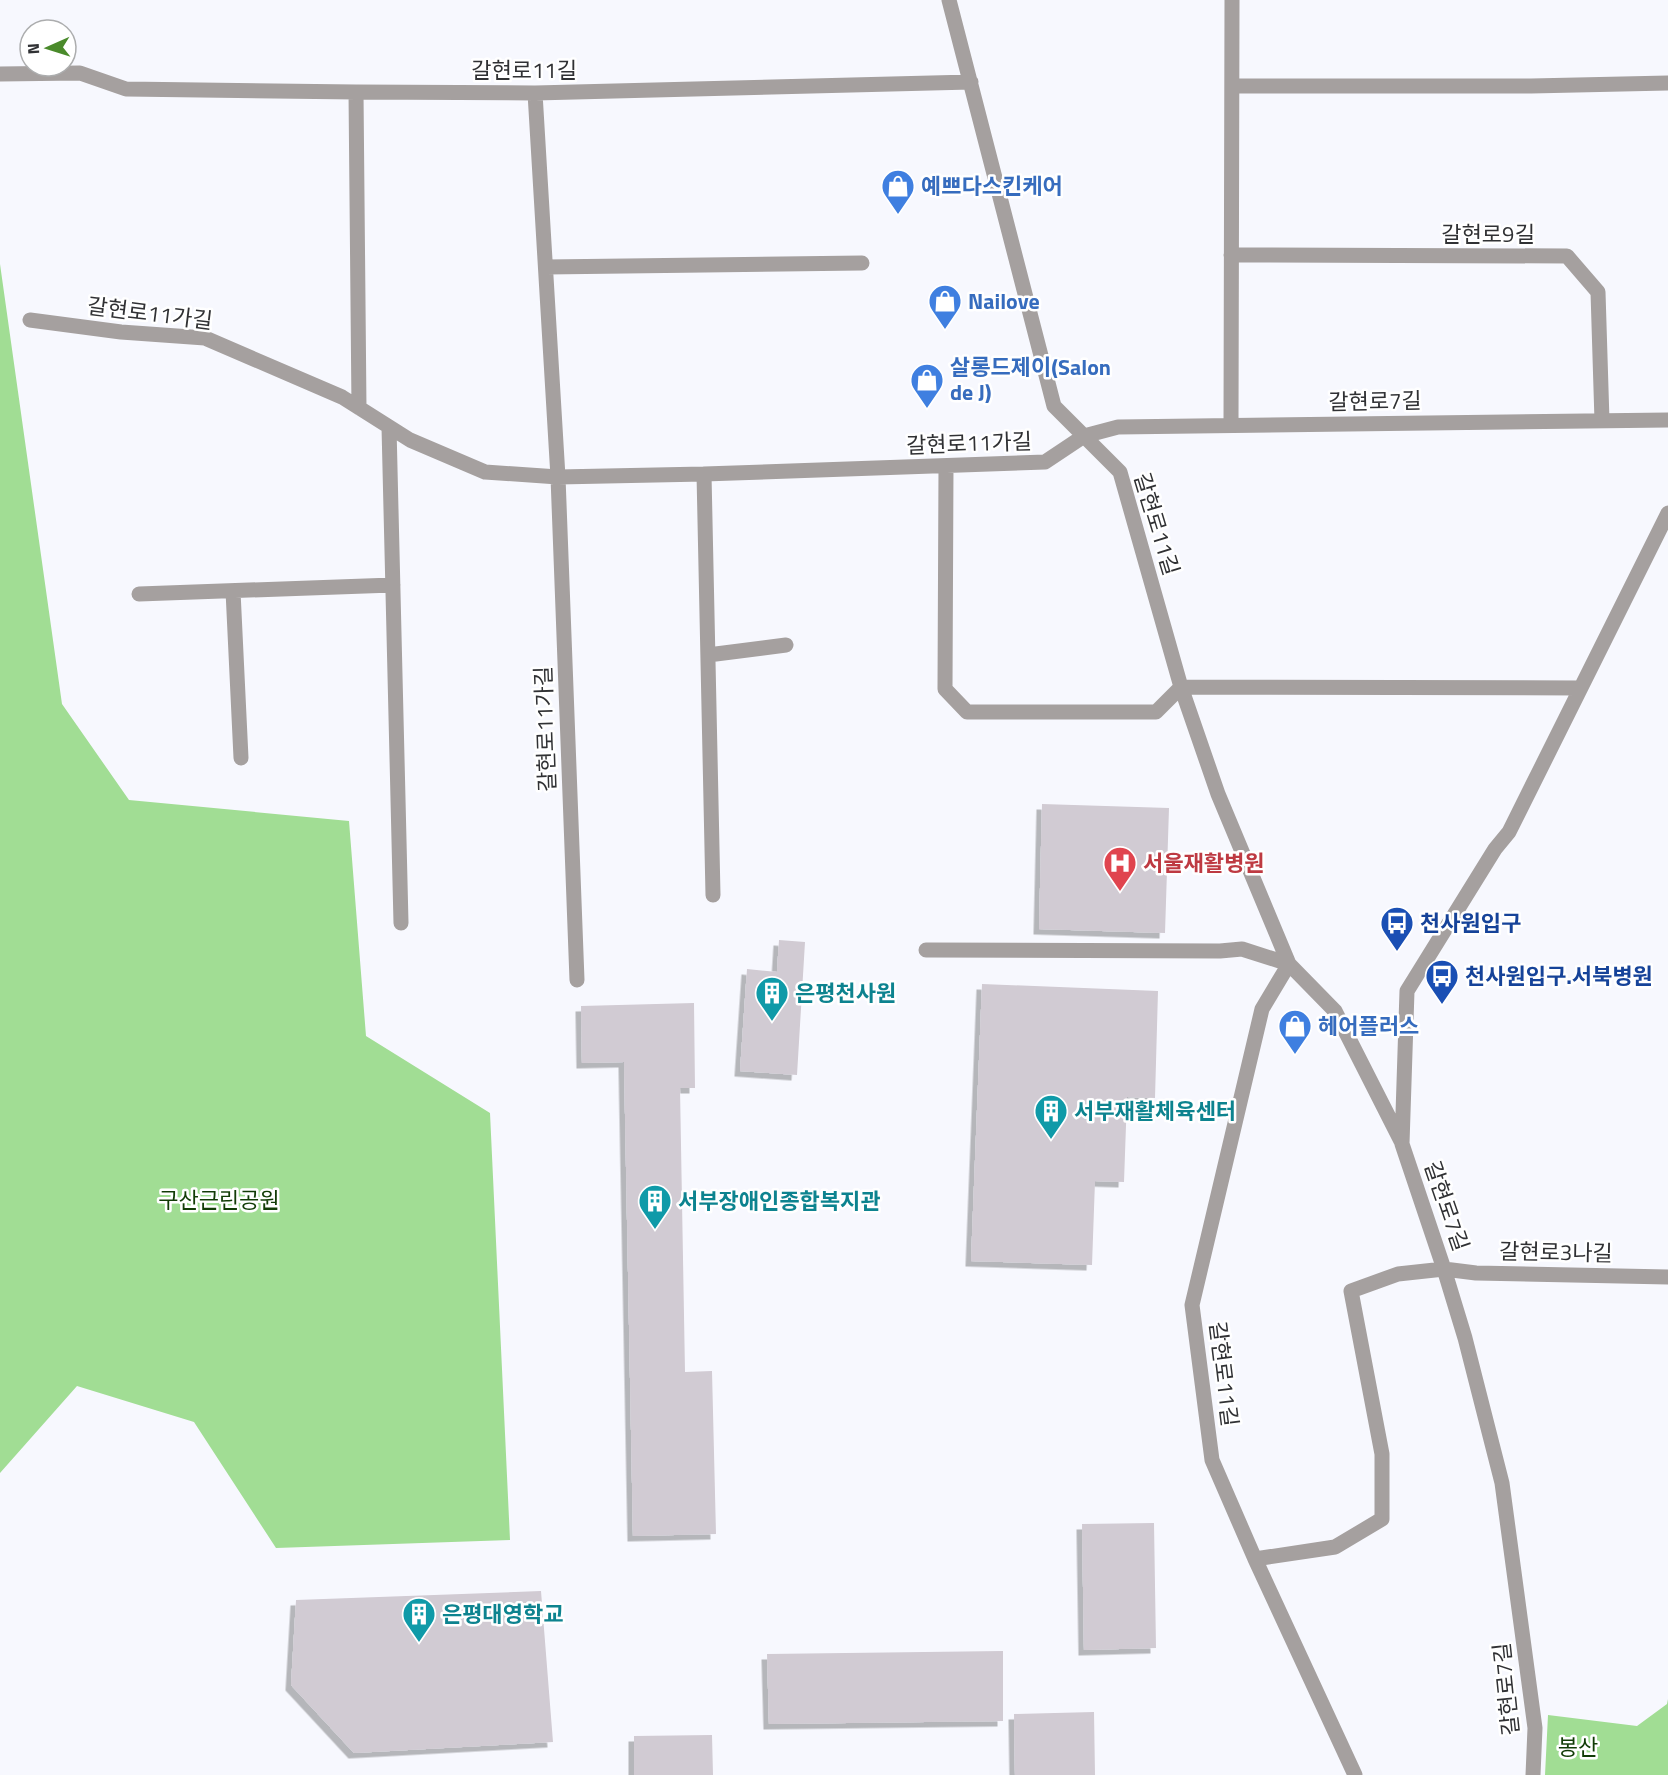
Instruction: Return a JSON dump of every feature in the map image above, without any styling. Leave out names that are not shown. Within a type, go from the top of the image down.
[{"type":"street","name":"갈현로11길","points":[[949,0],[1054,406],[1120,472],[1181,687],[1218,794],[1289,964],[1335,1011],[1402,1144]]},
{"type":"street","points":[[1231,425],[1232,0]]},
{"type":"street","name":"갈현로11길","points":[[0,74],[80,73],[126,89],[356,92],[535,93],[970,82]]},
{"type":"street","points":[[1232,86],[1531,86],[1668,83]]},
{"type":"street","points":[[356,92],[359,408]]},
{"type":"street","name":"갈현로11가길","points":[[535,93],[558,477],[577,980]]},
{"type":"street","name":"갈현로9길","points":[[1231,255],[1568,256],[1598,292],[1602,421]]},
{"type":"street","points":[[546,267],[862,263]]},
{"type":"street","name":"갈현로11가길","points":[[30,320],[121,332],[205,338],[342,398],[410,440],[485,472],[558,477],[1045,462],[1084,436]]},
{"type":"street","name":"갈현로7길","points":[[1084,436],[1118,427],[1668,420]]},
{"type":"street","points":[[389,427],[401,923]]},
{"type":"street","points":[[946,466],[945,689],[967,712],[1156,712],[1181,687],[1580,688]]},
{"type":"street","points":[[704,474],[713,895]]},
{"type":"street","name":"갈현로7길","points":[[1533,1775],[1535,1728],[1502,1483],[1465,1338],[1402,1144],[1407,991],[1495,849],[1509,832],[1668,513]]},
{"type":"street","points":[[139,594],[393,585]]},
{"type":"street","points":[[233,591],[241,758]]},
{"type":"street","points":[[708,655],[786,645]]},
{"type":"street","points":[[926,950],[1220,951],[1242,949],[1289,964]]},
{"type":"street","name":"갈현로11길","points":[[1289,964],[1262,1009],[1192,1305],[1212,1460],[1355,1775]]},
{"type":"street","name":"갈현로3나길","points":[[1256,1559],[1335,1547],[1382,1519],[1382,1454],[1351,1291],[1398,1274],[1444,1269],[1476,1273],[1668,1277]]},
{"type":"green space","name":"구산근린공원","points":[[0,264],[62,704],[129,800],[349,821],[366,1036],[490,1113],[510,1540],[276,1548],[194,1422],[77,1386],[0,1473]]},
{"type":"green space","name":"봉산","points":[[1668,1699],[1668,1775],[1545,1775],[1548,1715],[1637,1726],[1667,1704]]},
{"type":"building","points":[[1042,804],[1169,808],[1165,933],[1039,929]]},
{"type":"building","name":"은평천사원","points":[[779,940],[805,942],[797,1075],[740,1071],[747,969],[777,972]]},
{"type":"building","name":"서부재활체육센터","points":[[982,984],[1158,991],[1155,1098],[1127,1097],[1124,1182],[1095,1181],[1092,1265],[971,1261]]},
{"type":"building","name":"서부장애인종합복지관","points":[[694,1003],[695,1088],[680,1088],[685,1372],[712,1371],[716,1534],[633,1536],[624,1062],[582,1063],[581,1006]]},
{"type":"building","points":[[1154,1523],[1156,1648],[1084,1650],[1082,1524]]},
{"type":"building","name":"은평대영학교","points":[[541,1591],[553,1742],[354,1753],[291,1685],[296,1600]]},
{"type":"building","points":[[1003,1651],[1003,1721],[769,1724],[767,1654]]},
{"type":"building","points":[[1094,1712],[1095,1775],[1015,1775],[1014,1714]]},
{"type":"building","points":[[712,1735],[713,1775],[634,1775],[634,1736]]},
{"type":"place","name":"예쁘다스킨케어","points":[[898,215]]},
{"type":"place","name":"Nailove","points":[[945,330]]},
{"type":"place","name":"살롱드제이(Salon de J)","points":[[927,409]]},
{"type":"place","name":"서울재활병원","points":[[1120,892]]},
{"type":"place","name":"천사원입구","points":[[1397,952]]},
{"type":"place","name":"천사원입구.서북병원","points":[[1442,1005]]},
{"type":"place","name":"은평천사원","points":[[772,1022]]},
{"type":"place","name":"헤어플러스","points":[[1295,1055]]},
{"type":"place","name":"서부재활체육센터","points":[[1051,1140]]},
{"type":"place","name":"서부장애인종합복지관","points":[[655,1230]]},
{"type":"place","name":"은평대영학교","points":[[419,1643]]}]
